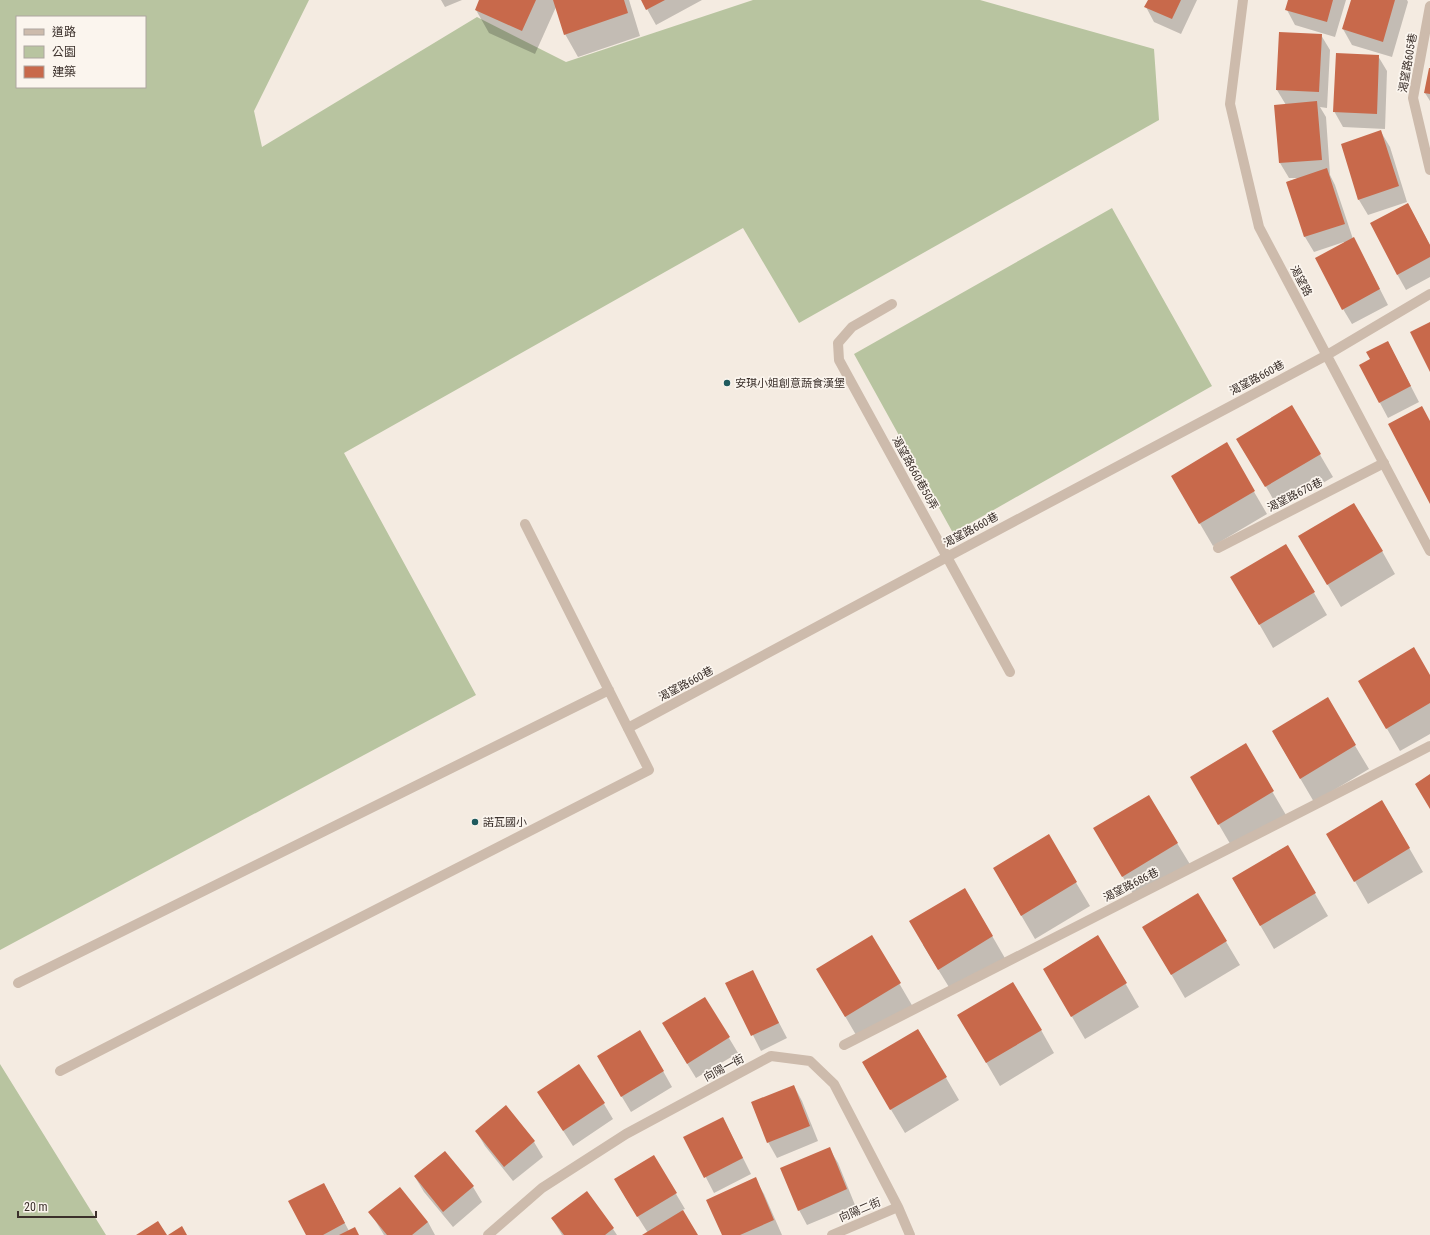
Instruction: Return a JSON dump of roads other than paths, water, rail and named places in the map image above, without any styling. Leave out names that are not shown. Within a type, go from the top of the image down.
[{"type":"street","name":"渴望路","points":[[1243,0],[1230,104],[1259,227],[1430,551]]},
{"type":"street","name":"渴望路605巷","points":[[1430,6],[1413,98],[1430,170]]},
{"type":"street","points":[[1327,355],[1430,294]]},
{"type":"street","name":"渴望路660巷50弄","points":[[892,304],[852,326],[838,343],[839,360],[1010,672]]},
{"type":"street","name":"渴望路660巷","points":[[628,728],[1327,355]]},
{"type":"street","name":"渴望路670巷","points":[[1218,548],[1384,463]]},
{"type":"street","points":[[60,1071],[649,770],[525,524]]},
{"type":"street","points":[[18,983],[609,690]]},
{"type":"street","name":"渴望路686巷","points":[[844,1045],[1430,746]]},
{"type":"street","name":"向陽一街","points":[[488,1235],[542,1188],[626,1134],[772,1056],[810,1061],[834,1084],[898,1207],[910,1235]]},
{"type":"street","name":"向陽二街","points":[[832,1235],[898,1207]]},
{"type":"place","name":"安琪小姐創意蔬食漢堡","points":[[727,383]]},
{"type":"place","name":"諾瓦國小","points":[[475,822]]}]
